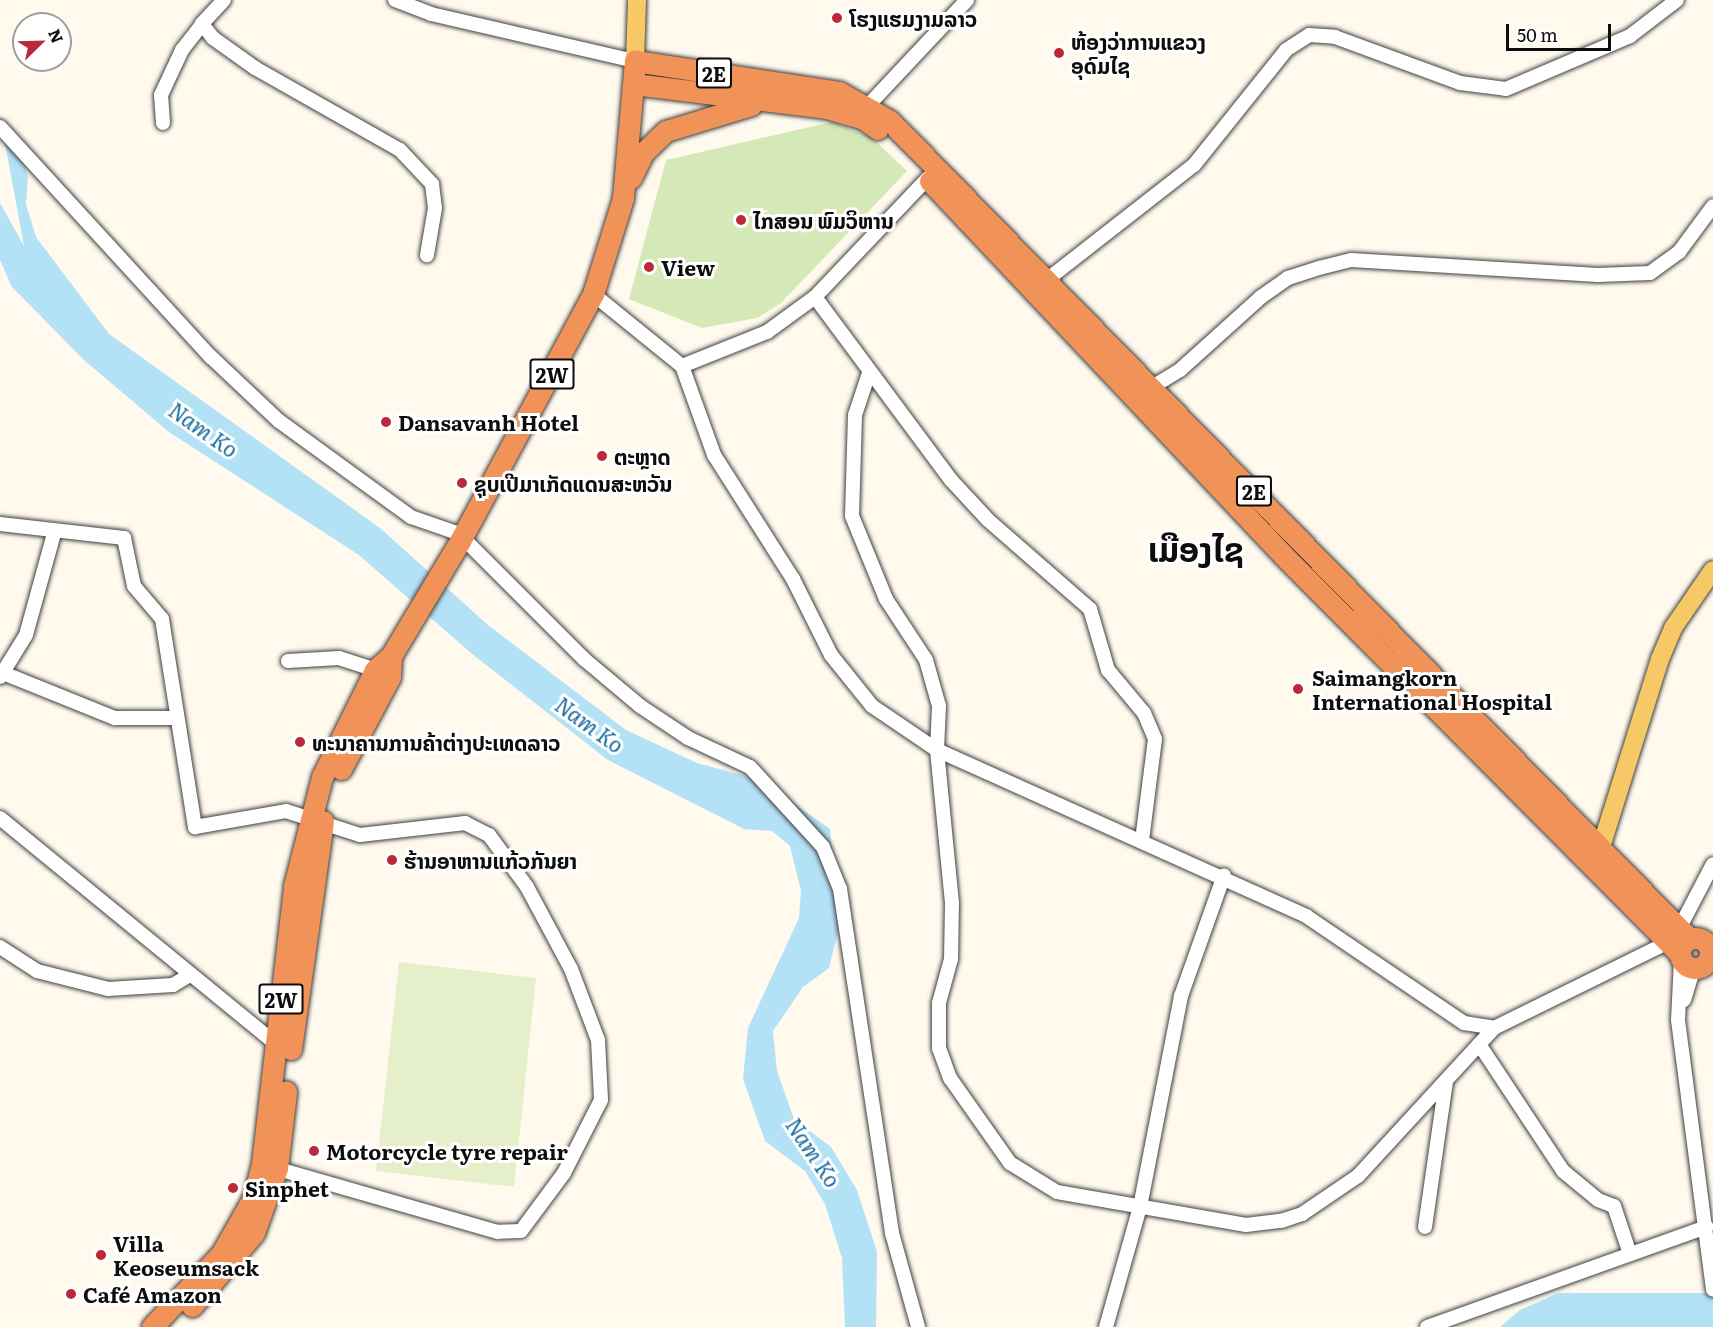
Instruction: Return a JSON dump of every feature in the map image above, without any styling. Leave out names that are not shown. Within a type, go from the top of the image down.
[{"type":"highway","name":"2W","points":[[171,1327],[241,1252],[270,1166],[285,1048],[286,944],[338,738],[375,670],[395,648],[462,538],[593,294],[622,198],[635,61]]},
{"type":"highway","name":"2E","points":[[635,61],[839,92],[863,111],[1022,264],[1136,399],[1354,626],[1598,858],[1692,953]]},
{"type":"highway","name":"2E","points":[[633,84],[759,103],[863,111],[928,178],[1022,264],[1048,279],[1371,610],[1598,858]]},
{"type":"highway","points":[[622,198],[643,153],[666,131],[759,103]]},
{"type":"highway","points":[[1354,626],[1371,610]]},
{"type":"highway","name":"2W","points":[[317,817],[351,746],[390,677],[395,648]]},
{"type":"highway","name":"2W","points":[[152,1327],[222,1253],[240,1226],[270,1166]]},
{"type":"main road","points":[[635,61],[637,0]]},
{"type":"main road","points":[[1598,858],[1660,659],[1673,628],[1713,570]]},
{"type":"street","points":[[163,123],[161,95],[182,50],[224,0]]},
{"type":"street","points":[[395,0],[431,14],[635,61]]},
{"type":"street","points":[[863,111],[967,0]]},
{"type":"street","points":[[1048,279],[1194,165],[1286,50],[1309,35],[1335,37],[1460,83],[1506,89],[1630,36],[1677,0]]},
{"type":"street","points":[[202,24],[255,68],[400,150],[432,184],[435,208],[427,255]]},
{"type":"street","points":[[0,127],[211,357],[279,421],[411,517],[462,538],[584,659],[640,706],[688,738],[750,767],[823,847],[840,890],[892,1233],[918,1327]]},
{"type":"street","points":[[682,366],[767,332],[815,297],[928,178]]},
{"type":"street","points":[[1136,399],[1152,385],[1180,370],[1261,297],[1288,279],[1319,268],[1352,260],[1598,275],[1650,273],[1678,252],[1713,206]]},
{"type":"street","points":[[593,294],[682,366],[714,455],[793,579],[831,655],[872,706],[937,750],[1224,875],[1306,916],[1464,1023],[1494,1028]]},
{"type":"street","points":[[815,297],[868,373],[988,520],[1090,609],[1107,670],[1144,713],[1155,739],[1142,841]]},
{"type":"street","points":[[868,373],[855,415],[852,516],[885,599],[934,681],[937,750],[952,903],[951,959],[939,1003],[939,1048],[950,1078],[1010,1163],[1057,1192],[1246,1226],[1302,1214],[1358,1176],[1494,1028],[1692,953]]},
{"type":"street","points":[[0,524],[54,533],[124,538],[134,586],[162,619],[195,827],[286,812],[317,817],[360,835],[465,823],[489,835],[527,887],[571,969],[598,1040],[601,1100],[564,1173],[521,1231],[498,1232],[270,1166]]},
{"type":"street","points":[[54,533],[26,635],[2,675],[115,718],[177,718]]},
{"type":"street","points":[[288,661],[339,658],[375,670]]},
{"type":"street","points":[[0,818],[188,976],[285,1048]]},
{"type":"street","points":[[1713,864],[1678,1020],[1707,1227],[1713,1290]]},
{"type":"street","points":[[1106,1327],[1140,1207],[1181,996],[1224,875]]},
{"type":"street","points":[[0,947],[37,971],[108,989],[173,985],[188,976]]},
{"type":"street","points":[[1479,1044],[1563,1171],[1598,1200],[1614,1206],[1629,1251]]},
{"type":"street","points":[[1425,1227],[1446,1082]]},
{"type":"street","points":[[1427,1327],[1629,1251],[1707,1227]]},
{"type":"green space","points":[[832,122],[871,137],[907,171],[781,303],[757,318],[702,328],[629,299],[666,160]]},
{"type":"green space","points":[[399,962],[536,978],[514,1187],[376,1171]]},
{"type":"water","name":"Nam Ko","points":[[0,116],[13,133],[28,176],[26,204],[36,237],[109,334],[380,528],[488,625],[626,730],[697,763],[761,780],[830,829],[839,928],[829,968],[803,987],[773,1031],[777,1071],[794,1119],[831,1147],[857,1190],[877,1252],[876,1327],[845,1327],[842,1258],[825,1204],[805,1171],[765,1141],[743,1079],[748,1028],[799,918],[801,891],[790,846],[772,831],[744,829],[608,760],[471,653],[359,555],[169,432],[84,360],[12,287],[0,260],[0,203],[24,246]]},
{"type":"water","points":[[1558,1293],[1713,1293],[1713,1327],[1500,1327],[1520,1310]]},
{"type":"place","name":"ໂຮງແຮມງາມລາວ","points":[[837,18]]},
{"type":"place","name":"ຫ້ອງວ່າການແຂວງ ອຸດົມໄຊ","points":[[1059,53]]},
{"type":"place","name":"ໄກສອນ ພົມວິຫານ","points":[[741,220]]},
{"type":"place","name":"View","points":[[649,267]]},
{"type":"place","name":"Dansavanh Hotel","points":[[386,422]]},
{"type":"place","name":"ຕະຫຼາດ","points":[[602,456]]},
{"type":"place","name":"ຊຸບເປີມາເກັດແດນສະຫວັນ","points":[[462,483]]},
{"type":"place","name":"Saimangkorn International Hospital","points":[[1298,689]]},
{"type":"place","name":"ທະນາຄານການຄ້າຕ່າງປະເທດລາວ","points":[[300,742]]},
{"type":"place","name":"ຮ້ານອາຫານແກ້ວກັນຍາ","points":[[392,860]]},
{"type":"place","name":"Motorcycle tyre repair","points":[[314,1151]]},
{"type":"place","name":"Sinphet","points":[[233,1188]]},
{"type":"place","name":"Villa Keoseumsack","points":[[101,1255]]},
{"type":"place","name":"Café Amazon","points":[[71,1294]]},
{"type":"district","name":"ເມືອງໄຊ","points":[[1196,548]]}]
